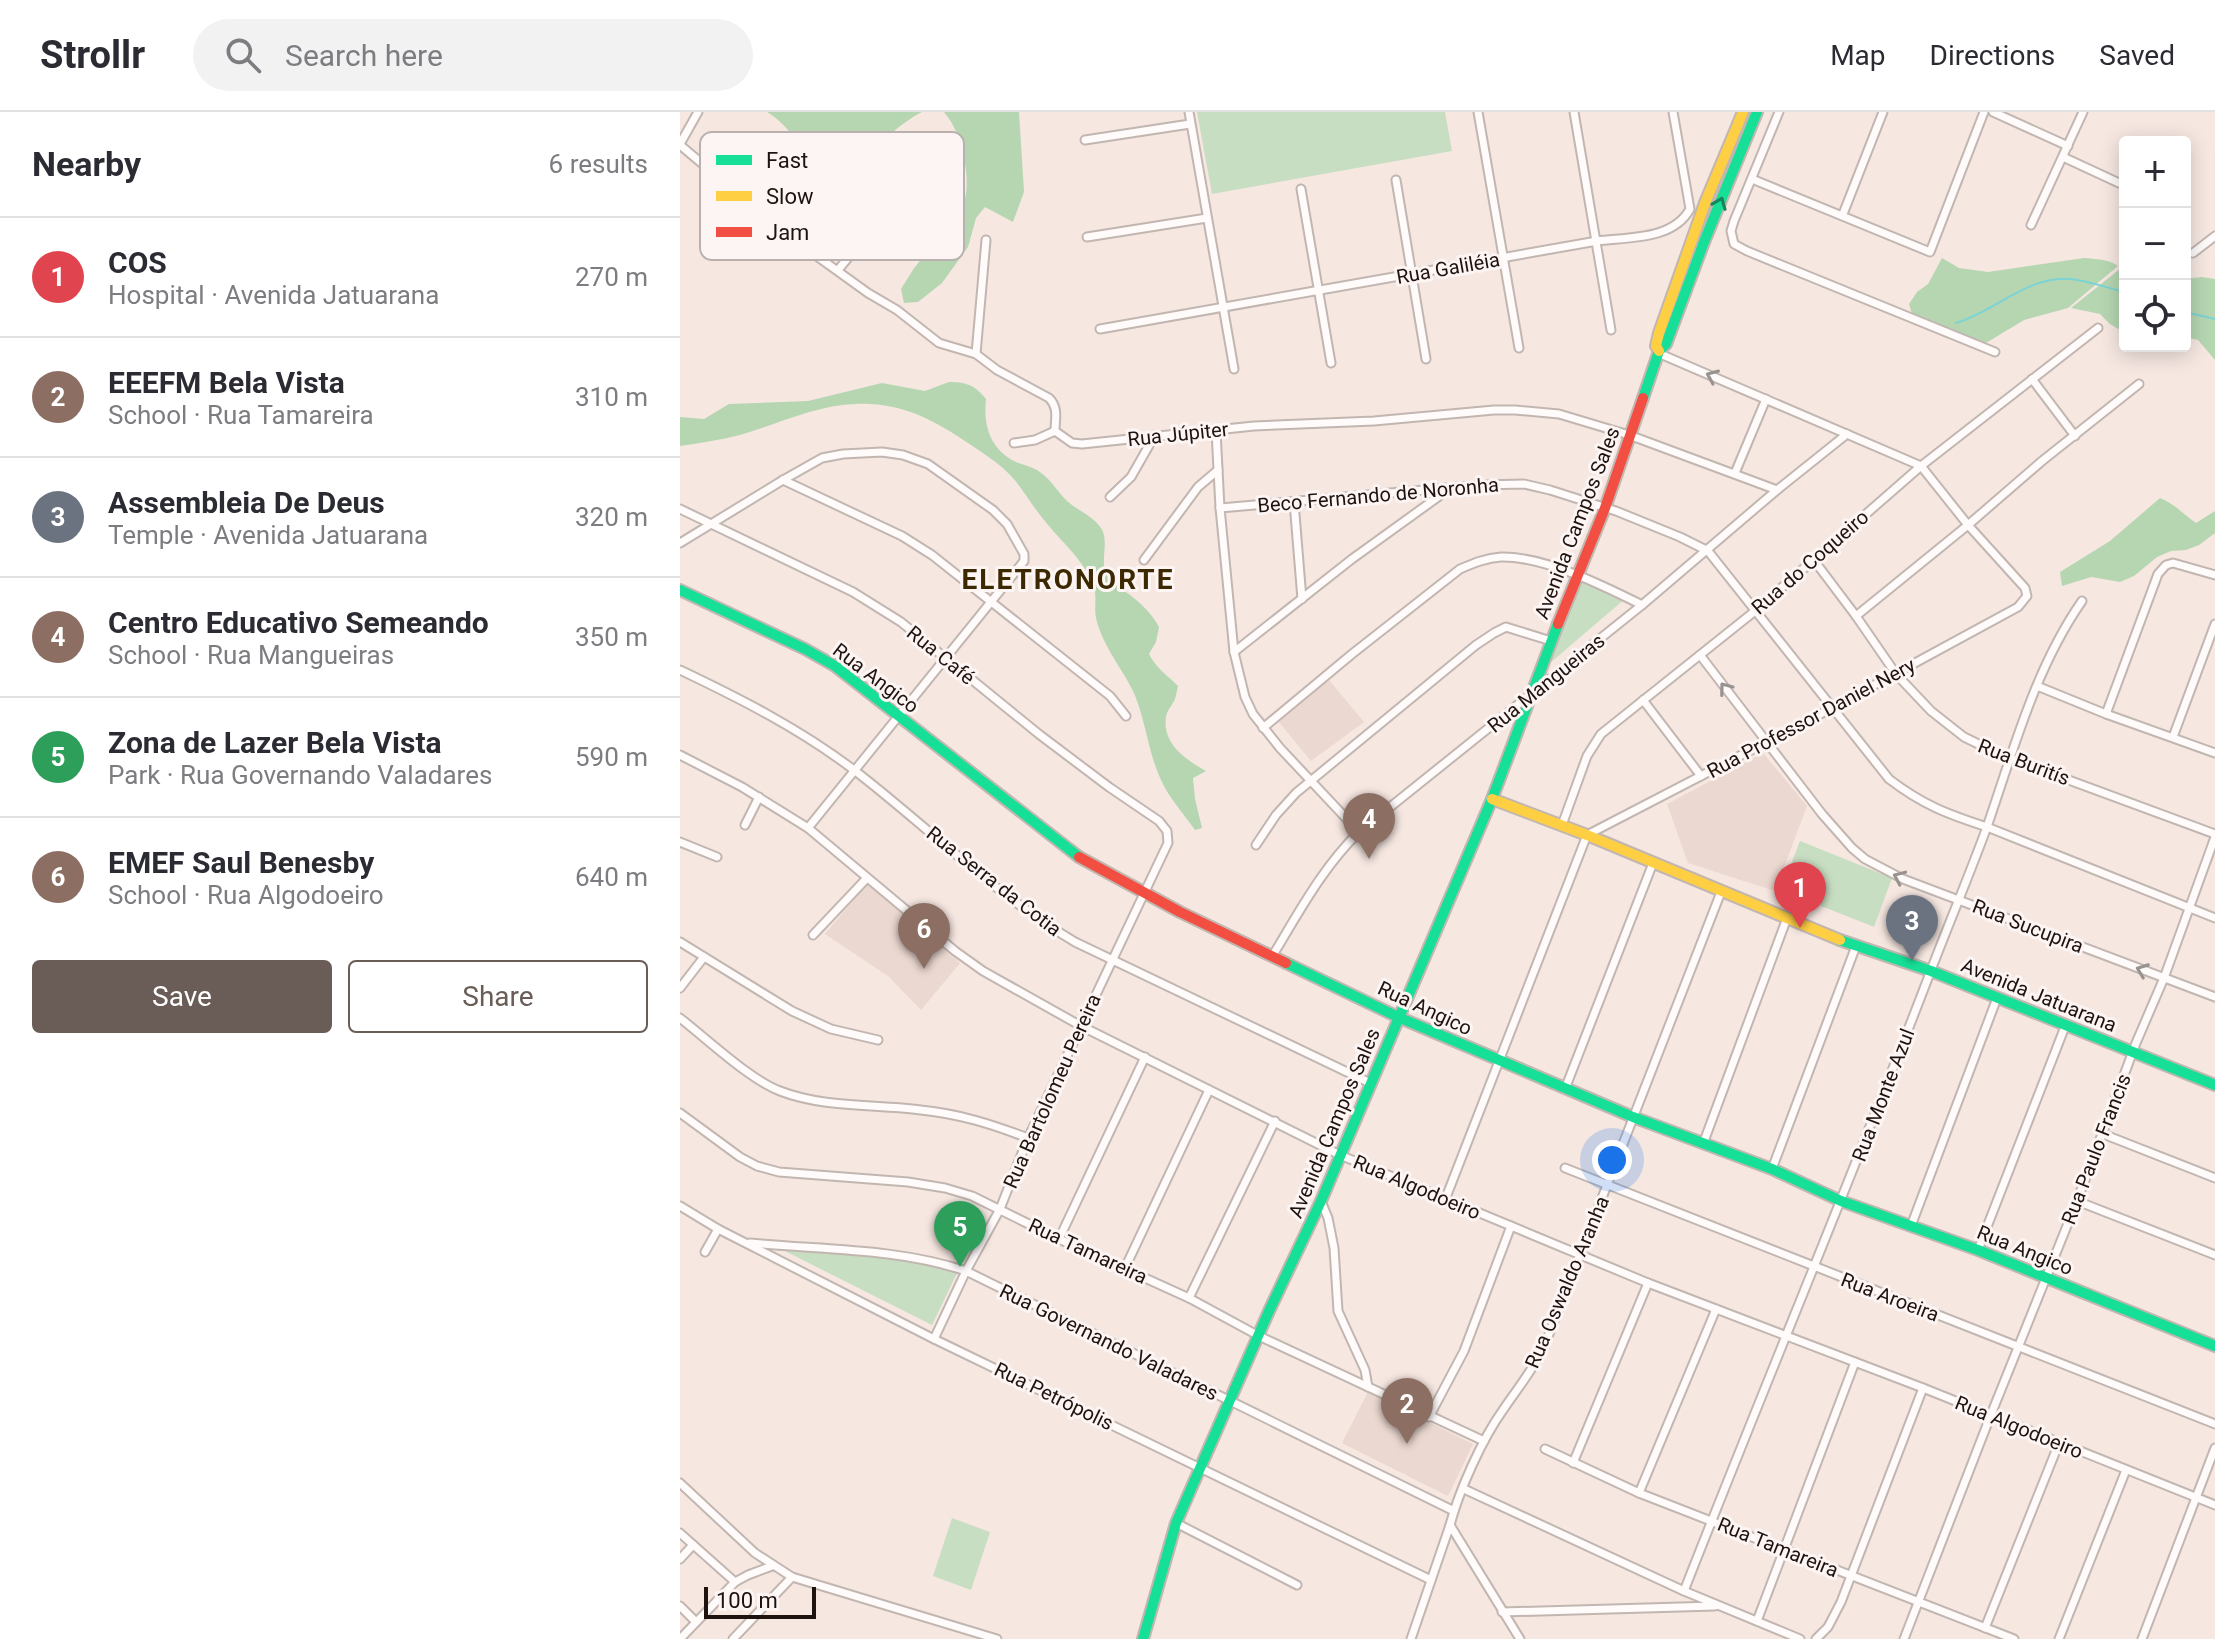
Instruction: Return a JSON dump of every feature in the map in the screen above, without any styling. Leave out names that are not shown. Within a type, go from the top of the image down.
[{"type":"street","points":[[698,112],[680,144],[700,161]]},
{"type":"street","points":[[1189,112],[1234,369]]},
{"type":"street","points":[[1478,112],[1519,348]]},
{"type":"street","points":[[1574,112],[1611,330]]},
{"type":"street","name":"Rua Galiléia","points":[[1100,329],[1597,241],[1653,234],[1676,227],[1690,209],[1673,112]]},
{"type":"street","name":"Avenida Campos Sales","points":[[1658,352],[1659,333],[1694,233],[1743,112]]},
{"type":"street","name":"Avenida Campos Sales","points":[[1143,1639],[1176,1523],[1321,1201],[1492,799],[1605,508],[1658,352],[1666,344],[1757,112]]},
{"type":"street","points":[[1779,112],[1731,231],[1734,244],[1995,352]]},
{"type":"street","points":[[1843,214],[1883,112]]},
{"type":"street","points":[[1752,179],[1930,252],[1984,112]]},
{"type":"street","points":[[1993,112],[2068,146]]},
{"type":"street","points":[[2031,225],[2083,112]]},
{"type":"street","points":[[1085,140],[1190,124]]},
{"type":"street","points":[[2063,157],[2119,183]]},
{"type":"street","points":[[1396,180],[1426,359]]},
{"type":"street","points":[[1301,189],[1331,363]]},
{"type":"street","points":[[1087,237],[1207,218]]},
{"type":"street","points":[[1694,233],[1705,238]]},
{"type":"street","points":[[2193,253],[2215,236]]},
{"type":"street","points":[[976,354],[986,240]]},
{"type":"street","points":[[824,260],[939,343],[976,354],[997,370],[1053,402],[1055,431],[1035,440],[1014,443]]},
{"type":"street","points":[[838,270],[846,260]]},
{"type":"street","name":"Rua do Coqueiro","points":[[1562,825],[1592,746],[1607,728],[1755,611],[1921,466],[2098,328]]},
{"type":"street","points":[[1658,352],[1921,466],[1968,525]]},
{"type":"street","points":[[2032,379],[2075,436]]},
{"type":"street","points":[[1856,616],[2139,384]]},
{"type":"street","points":[[1735,473],[1766,399]]},
{"type":"street","name":"Rua Júpiter","points":[[1055,431],[1072,443],[1082,444],[1298,423],[1374,421],[1505,410],[1559,414],[1629,435],[1777,490]]},
{"type":"street","points":[[1216,431],[1234,652],[1245,697],[1263,728],[1359,832]]},
{"type":"street","name":"Rua Mangueiras","points":[[1273,955],[1329,865],[1359,832],[1531,696],[1847,434]]},
{"type":"street","points":[[1110,497],[1131,477],[1155,435]]},
{"type":"street","points":[[680,543],[822,458],[882,452],[903,455],[946,475],[1007,524],[1025,556],[1021,565],[808,828]]},
{"type":"street","points":[[1144,560],[1198,487],[1218,470]]},
{"type":"street","points":[[783,480],[902,536],[932,555],[1110,696],[1126,716]]},
{"type":"street","name":"Beco Fernando de Noronha","points":[[1220,508],[1451,487],[1524,484],[1656,527],[1708,551],[1889,779],[1918,800],[2215,918]]},
{"type":"street","points":[[1234,652],[1451,487]]},
{"type":"street","points":[[1294,502],[1302,599]]},
{"type":"street","name":"Rua Café","points":[[680,509],[853,592],[901,622],[1040,735],[1159,821],[1167,831],[1168,843]]},
{"type":"street","name":"Rua Professor Daniel Nery","points":[[1587,835],[2018,607],[2027,592],[1968,525]]},
{"type":"street","points":[[1263,728],[1460,569],[1480,560],[1504,557],[1530,560],[1578,576],[1642,605]]},
{"type":"street","name":"Rua Buritís","points":[[1813,559],[1896,674],[1952,729],[1975,743],[2215,836]]},
{"type":"street","points":[[2106,714],[2163,567],[2170,563],[2215,575]]},
{"type":"street","name":"Rua Angico","points":[[680,590],[815,655],[865,688],[1083,860],[1143,894],[1398,1017],[1498,1061],[1633,1117],[1772,1169],[1841,1201],[1978,1250],[2215,1346]]},
{"type":"street","name":"Rua Monte Azul","points":[[1684,1591],[1931,971],[2037,686],[2066,626],[2082,601]]},
{"type":"street","points":[[2173,737],[2215,624]]},
{"type":"street","points":[[1256,845],[1286,804],[1310,781],[1476,645],[1506,627],[1551,641]]},
{"type":"street","name":"Rua Sucupira","points":[[1700,655],[1822,814],[1865,859],[1903,879],[2215,997]]},
{"type":"street","name":"Rua Serra da Cotia","points":[[680,670],[804,734],[854,770],[1048,927],[1370,1083]]},
{"type":"street","points":[[2037,686],[2215,753]]},
{"type":"street","points":[[1643,700],[1701,776]]},
{"type":"street","name":"Rua Algodoeiro","points":[[680,755],[759,797],[808,828],[983,971],[1081,1026],[1340,1155],[1648,1283],[1923,1388],[2215,1505]]},
{"type":"street","points":[[745,825],[759,797]]},
{"type":"street","name":"Avenida Jatuarana","points":[[1492,799],[1856,946],[1931,971],[2215,1085]]},
{"type":"street","points":[[1445,1200],[1587,835]]},
{"type":"street","name":"Rua Paulo Francis","points":[[1904,1639],[2164,978],[2215,836]]},
{"type":"street","points":[[680,842],[717,857]]},
{"type":"street","name":"Rua Bartolomeu Pereira","points":[[934,1339],[1000,1209],[1028,1138],[1168,843]]},
{"type":"street","points":[[1565,1089],[1653,863]]},
{"type":"street","points":[[813,935],[867,878]]},
{"type":"street","name":"Rua Oswaldo Aranha","points":[[1450,1525],[1484,1441],[1539,1359],[1721,892]]},
{"type":"street","points":[[1703,1144],[1787,918]]},
{"type":"street","points":[[680,942],[792,1011],[831,1029],[878,1040]]},
{"type":"street","points":[[1772,1169],[1856,946]]},
{"type":"street","points":[[680,988],[704,957]]},
{"type":"street","points":[[1911,1226],[1997,998]]},
{"type":"street","points":[[680,1018],[754,1075],[780,1091],[823,1101],[966,1116],[1028,1138]]},
{"type":"street","points":[[1978,1250],[2066,1024]]},
{"type":"street","points":[[1059,1239],[1145,1057]]},
{"type":"street","points":[[1125,1268],[1209,1090]]},
{"type":"street","name":"Rua Tamareira","points":[[680,1113],[757,1166],[779,1172],[908,1182],[972,1196],[1189,1298],[1259,1336],[1484,1441]]},
{"type":"street","points":[[1189,1298],[1275,1121]]},
{"type":"street","points":[[2103,1134],[2215,1178]]},
{"type":"street","name":"Rua Aroeira","points":[[1565,1168],[2215,1424]]},
{"type":"street","points":[[1321,1201],[1334,1248],[1338,1311],[1365,1370],[1368,1387]]},
{"type":"street","points":[[2077,1201],[2215,1255]]},
{"type":"street","name":"Rua Petrópolis","points":[[680,1206],[718,1229],[934,1339],[1431,1580]]},
{"type":"street","points":[[1429,1417],[1464,1351],[1511,1226]]},
{"type":"street","points":[[705,1252],[718,1229]]},
{"type":"street","name":"Rua Governando Valadares","points":[[744,1242],[908,1256],[966,1271],[1454,1511]]},
{"type":"street","points":[[1573,1463],[1648,1283]]},
{"type":"street","points":[[1639,1493],[1716,1309]]},
{"type":"street","points":[[1757,1621],[1855,1362]]},
{"type":"street","points":[[1816,1639],[1828,1627],[1851,1577],[1923,1388]]},
{"type":"street","points":[[1985,1628],[2059,1443]]},
{"type":"street","points":[[2142,1639],[2215,1448]]},
{"type":"street","name":"Rua Tamareira","points":[[1545,1449],[1639,1493],[2014,1639]]},
{"type":"street","points":[[2059,1639],[2126,1470]]},
{"type":"street","points":[[680,1483],[755,1553],[792,1577],[971,1635],[997,1639]]},
{"type":"street","points":[[1464,1489],[1684,1591],[1800,1639]]},
{"type":"street","points":[[1176,1523],[1297,1585]]},
{"type":"street","points":[[1411,1639],[1450,1525]]},
{"type":"street","points":[[1450,1525],[1520,1639]]},
{"type":"street","points":[[680,1533],[735,1582]]},
{"type":"street","points":[[680,1559],[693,1545]]},
{"type":"street","points":[[680,1639],[735,1582],[772,1566]]},
{"type":"street","points":[[738,1637],[792,1577]]},
{"type":"street","points":[[680,1606],[696,1622]]},
{"type":"street","points":[[1502,1612],[1719,1606]]},
{"type":"shaded area","points":[[1329,680],[1364,722],[1311,761],[1278,721]]},
{"type":"shaded area","points":[[1763,753],[1807,806],[1775,891],[1688,863],[1667,804]]},
{"type":"shaded area","points":[[867,884],[960,963],[921,1010],[888,976],[825,934]]},
{"type":"shaded area","points":[[1368,1392],[1473,1444],[1448,1496],[1342,1443]]},
{"type":"green space","points":[[767,112],[922,112],[893,132],[789,132]]},
{"type":"green space","points":[[944,112],[1019,112],[1024,192],[1013,222],[985,207],[976,218],[964,253],[967,181],[964,132],[956,130]]},
{"type":"green space","points":[[1197,112],[1445,112],[1452,151],[1212,194]]},
{"type":"green space","points":[[1942,258],[1959,268],[1988,272],[2084,258],[2118,266],[2068,308],[2024,320],[1986,343],[1912,314],[1909,304],[1917,292],[1928,284]]},
{"type":"green space","points":[[920,260],[959,260],[942,283],[918,302],[904,303],[901,289]]},
{"type":"green space","points":[[2119,270],[2119,329],[2100,314],[2071,308]]},
{"type":"green space","points":[[2191,278],[2215,279],[2215,360],[2198,340],[2191,338]]},
{"type":"green space","points":[[949,382],[970,385],[986,399],[987,427],[994,443],[1006,456],[1042,473],[1067,501],[1098,524],[1104,533],[1107,575],[1143,606],[1159,627],[1149,654],[1178,686],[1167,712],[1168,735],[1177,750],[1206,771],[1193,778],[1202,828],[1195,830],[1161,780],[1134,693],[1099,628],[1095,614],[1095,591],[1085,569],[1016,481],[991,458],[955,434],[915,414],[872,404],[826,408],[740,435],[680,446],[680,417],[704,419],[729,404],[808,401],[882,383],[925,391]]},
{"type":"green space","points":[[2160,498],[2196,523],[2215,511],[2215,533],[2199,545],[2157,557],[2134,576],[2120,582],[2091,577],[2062,586],[2060,572],[2110,541]]},
{"type":"green space","points":[[1580,580],[1626,598],[1550,663]]},
{"type":"green space","points":[[1800,841],[1892,878],[1874,927],[1781,890]]},
{"type":"green space","points":[[763,1240],[922,1259],[960,1267],[932,1325]]},
{"type":"green space","points":[[952,1518],[990,1532],[971,1590],[933,1576]]},
{"type":"waterway","points":[[1956,323],[2026,288],[2055,279],[2078,280],[2119,290]]},
{"type":"waterway","points":[[2191,313],[2215,319]]},
{"type":"traffic: fast","points":[[1643,398],[1659,351],[1666,344],[1757,112]]},
{"type":"traffic: fast","points":[[680,590],[835,666],[1079,857]]},
{"type":"traffic: fast","points":[[1143,1639],[1176,1523],[1321,1201],[1492,799],[1558,624]]},
{"type":"traffic: fast","points":[[1840,940],[1931,971],[2215,1085]]},
{"type":"traffic: fast","points":[[1286,963],[1398,1017],[1633,1117],[1772,1169],[1841,1201],[1978,1250],[2215,1346]]},
{"type":"traffic: slow","points":[[1659,351],[1656,346],[1659,333],[1705,203],[1743,112]]},
{"type":"traffic: slow","points":[[1492,799],[1840,940]]},
{"type":"traffic: jam","points":[[1558,624],[1605,508],[1643,398]]},
{"type":"traffic: jam","points":[[1079,857],[1180,912],[1286,963]]},
{"type":"place","name":"Centro Educativo Semeando","points":[[1369,859]]},
{"type":"place","name":"COS","points":[[1800,928]]},
{"type":"place","name":"Assembleia De Deus","points":[[1912,961]]},
{"type":"place","name":"EMEF Saul Benesby","points":[[924,969]]},
{"type":"place","name":"Zona de Lazer Bela Vista","points":[[960,1267]]},
{"type":"place","name":"EEEFM Bela Vista","points":[[1407,1444]]},
{"type":"district","name":"ELETRONORTE","points":[[1068,579]]}]
